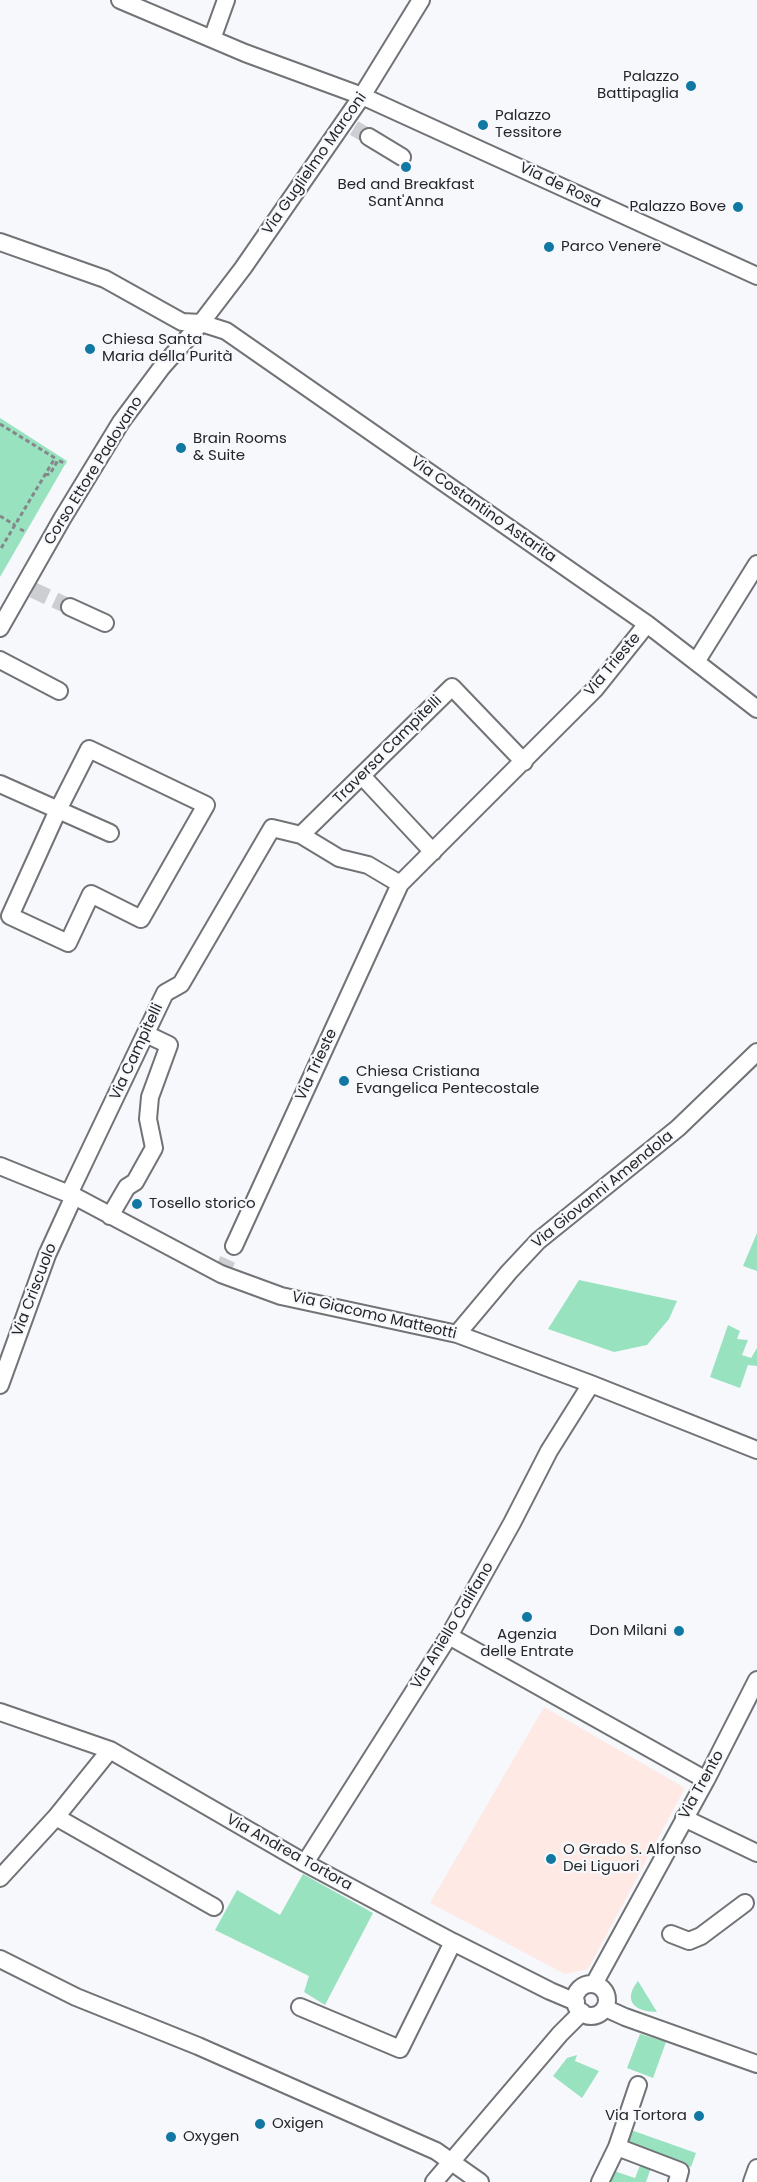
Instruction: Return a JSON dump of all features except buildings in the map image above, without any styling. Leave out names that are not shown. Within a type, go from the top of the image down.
[{"type":"street","name":"Via de Rosa","points":[[120,0],[212,39],[363,96],[757,276]]},
{"type":"street","points":[[212,39],[226,0]]},
{"type":"street","name":"Via Guglielmo Marconi","points":[[201,323],[350,124],[363,96],[421,0]]},
{"type":"street","points":[[369,137],[402,158]]},
{"type":"street","name":"Via Costantino Astarita","points":[[0,242],[105,279],[182,322],[201,323],[226,330],[646,624],[757,709]]},
{"type":"street","name":"Corso Ettore Padovano","points":[[1,624],[29,588],[62,519],[121,422],[162,367],[201,323]]},
{"type":"street","points":[[696,662],[757,564]]},
{"type":"street","points":[[70,607],[105,623]]},
{"type":"street","name":"Via Trieste","points":[[234,1246],[400,884],[524,762],[595,688],[646,624]]},
{"type":"street","points":[[0,660],[59,691]]},
{"type":"street","name":"Traversa Campitelli","points":[[301,835],[452,687],[524,762]]},
{"type":"street","points":[[89,749],[206,805],[141,919],[91,894],[68,943],[10,916],[58,810],[89,749]]},
{"type":"street","points":[[362,776],[433,852]]},
{"type":"street","points":[[0,784],[110,833]]},
{"type":"street","name":"Via Campitelli","points":[[71,1195],[165,993],[181,984],[272,828],[301,835]]},
{"type":"street","points":[[301,835],[339,858],[368,865],[400,884]]},
{"type":"street","points":[[110,1216],[127,1187],[135,1182],[154,1148],[148,1119],[150,1097],[169,1045],[146,1034]]},
{"type":"street","name":"Via Giovanni Amendola","points":[[457,1334],[538,1241],[678,1128],[757,1052]]},
{"type":"street","name":"Via Giacomo Matteotti","points":[[0,1166],[71,1195],[221,1274],[281,1296],[457,1334],[757,1450]]},
{"type":"street","name":"Via Criscuolo","points":[[0,1385],[71,1195]]},
{"type":"street","name":"Via Aniello Califano","points":[[305,1863],[449,1636],[549,1451],[591,1384]]},
{"type":"street","points":[[449,1636],[706,1780]]},
{"type":"street","name":"Via Trento","points":[[594,1984],[706,1780],[757,1680]]},
{"type":"street","name":"Via Andrea Tortora","points":[[0,1712],[110,1750],[305,1863],[579,2007]]},
{"type":"street","points":[[0,1878],[56,1817],[110,1750]]},
{"type":"street","points":[[56,1817],[214,1907]]},
{"type":"street","points":[[684,1818],[757,1853]]},
{"type":"street","points":[[671,1935],[689,1941],[701,1936],[745,1903]]},
{"type":"street","points":[[300,2007],[400,2049],[453,1942]]},
{"type":"street","points":[[0,1959],[76,1997],[198,2046],[436,2151],[452,2160],[480,2182]]},
{"type":"street","points":[[594,1984],[606,1993],[605,2008],[592,2016],[579,2007],[576,1997],[580,1988],[594,1984]]},
{"type":"street","points":[[434,2182],[560,2034],[579,2007]]},
{"type":"street","points":[[605,2008],[625,2018],[757,2064]]},
{"type":"street","points":[[600,2182],[617,2147],[638,2085]]},
{"type":"street","points":[[617,2147],[680,2171],[676,2182]]},
{"type":"street","points":[[752,2182],[757,2168]]},
{"type":"path","points":[[0,424],[66,464]]},
{"type":"path","points":[[0,550],[57,459]]},
{"type":"path","points":[[0,516],[15,525]]},
{"type":"path","points":[[20,529],[26,532]]},
{"type":"shaded area","name":"O Grado S. Alfonso Dei Liguori","points":[[544,1707],[685,1788],[588,1969],[565,1974],[430,1903]]},
{"type":"green space","points":[[0,418],[67,461],[0,577]]},
{"type":"green space","points":[[757,1233],[757,1271],[743,1266]]},
{"type":"green space","points":[[579,1280],[677,1301],[669,1319],[647,1345],[614,1352],[548,1329]]},
{"type":"green space","points":[[728,1325],[740,1331],[737,1339],[748,1340],[742,1355],[751,1358],[757,1348],[757,1366],[748,1365],[740,1388],[710,1377]]},
{"type":"green space","points":[[303,1874],[373,1913],[325,2005],[304,1992],[309,1976],[215,1930],[237,1890],[280,1915]]},
{"type":"green space","points":[[638,1981],[657,2012],[642,2010],[633,2004],[631,1994]]},
{"type":"green space","points":[[640,2034],[666,2042],[653,2078],[627,2068]]},
{"type":"green space","points":[[577,2055],[575,2061],[599,2071],[582,2098],[553,2076],[567,2058]]},
{"type":"green space","points":[[631,2130],[696,2153],[691,2167],[626,2145]]},
{"type":"green space","points":[[643,2158],[653,2162],[646,2182],[610,2182],[614,2171],[635,2178]]},
{"type":"tunnel","points":[[354,128],[369,137]]},
{"type":"tunnel","points":[[33,590],[70,607]]},
{"type":"tunnel","points":[[221,1274],[234,1246]]},
{"type":"place","name":"Palazzo Battipaglia","points":[[691,86]]},
{"type":"place","name":"Palazzo Tessitore","points":[[483,125]]},
{"type":"place","name":"Bed and Breakfast Sant'Anna","points":[[406,167]]},
{"type":"place","name":"Palazzo Bove","points":[[738,207]]},
{"type":"place","name":"Parco Venere","points":[[549,247]]},
{"type":"place","name":"Chiesa Santa Maria della Purità","points":[[90,349]]},
{"type":"place","name":"Brain Rooms & Suite","points":[[181,448]]},
{"type":"place","name":"Chiesa Cristiana Evangelica Pentecostale","points":[[344,1081]]},
{"type":"place","name":"Tosello storico","points":[[137,1204]]},
{"type":"place","name":"Agenzia delle Entrate","points":[[527,1617]]},
{"type":"place","name":"Don Milani","points":[[679,1631]]},
{"type":"place","name":"O Grado S. Alfonso Dei Liguori","points":[[551,1859]]},
{"type":"place","name":"Via Tortora","points":[[699,2116]]},
{"type":"place","name":"Oxigen","points":[[260,2124]]},
{"type":"place","name":"Oxygen","points":[[171,2137]]}]
